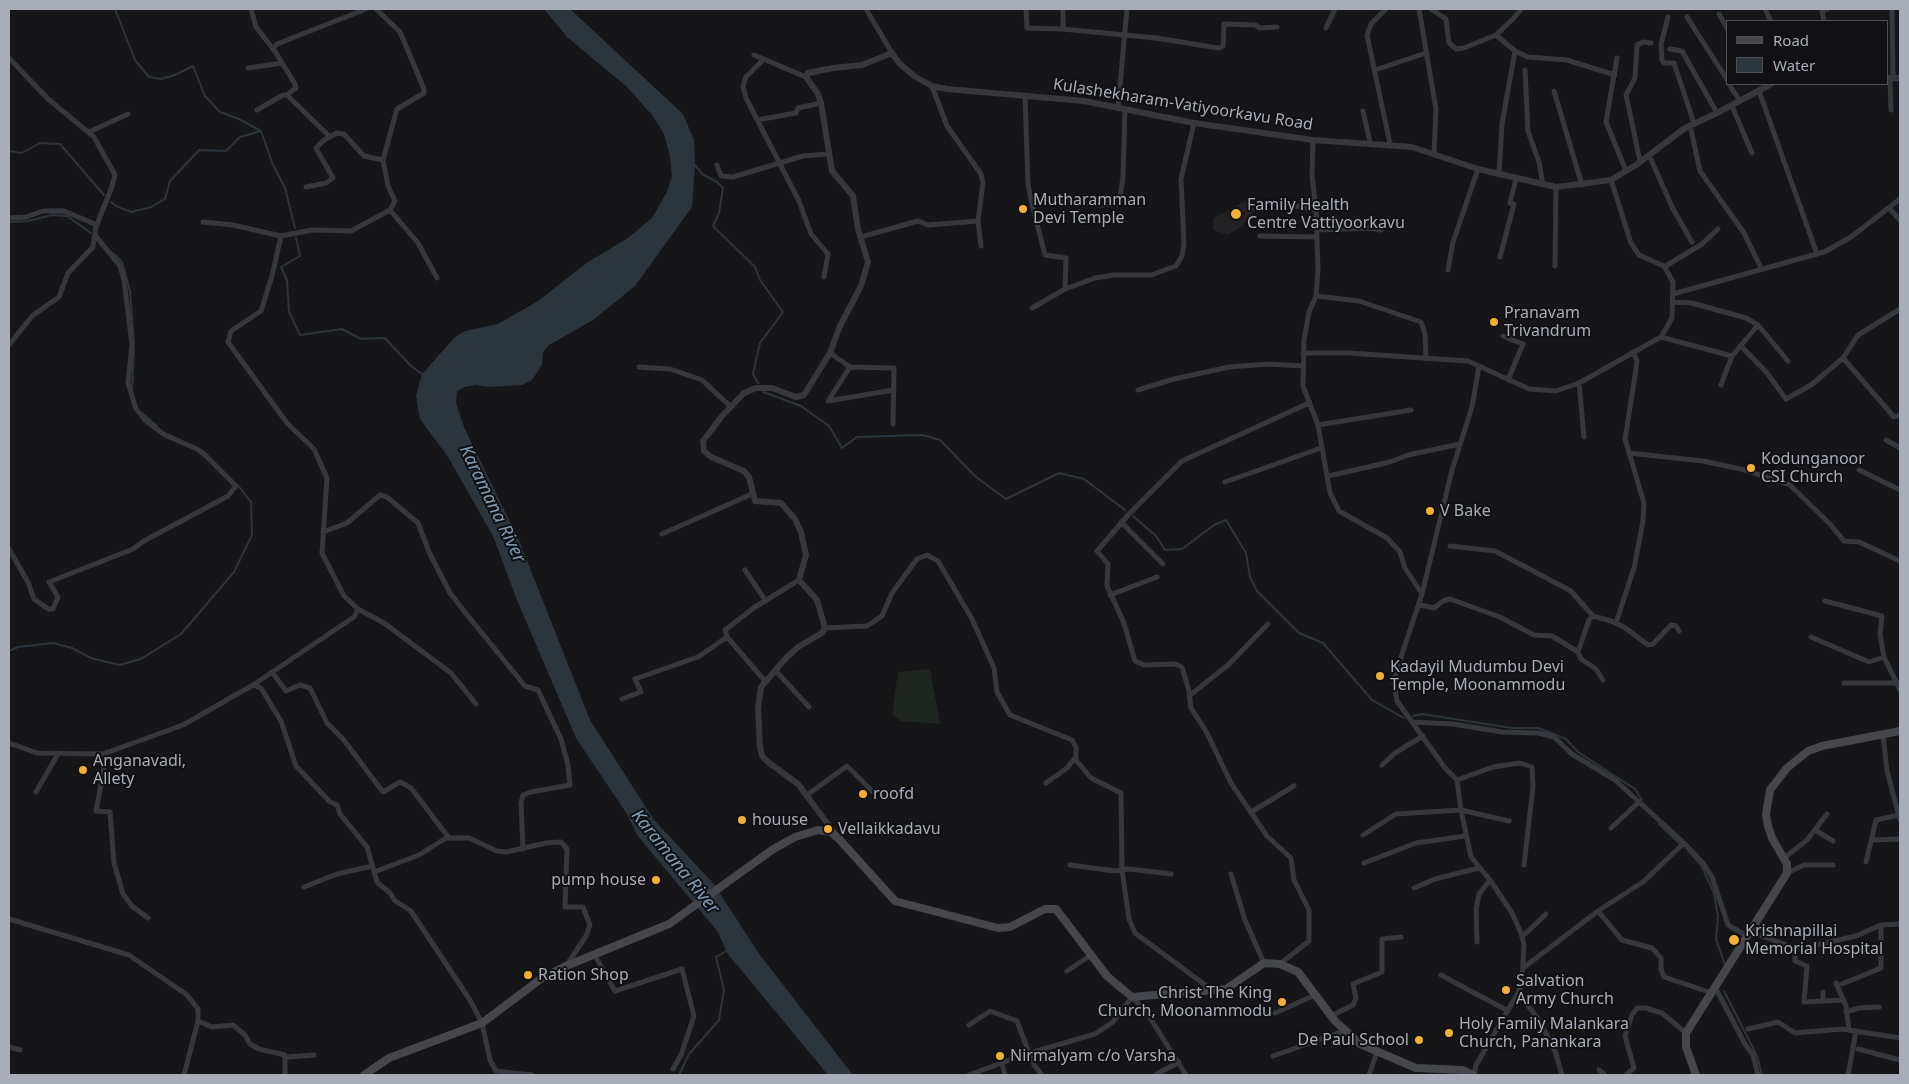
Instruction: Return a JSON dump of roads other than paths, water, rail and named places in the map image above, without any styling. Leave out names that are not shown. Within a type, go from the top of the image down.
[{"type":"main road","points":[[1696,1075],[1686,1047],[1686,1033],[1788,873],[1784,858],[1772,838],[1766,814],[1770,790],[1778,778],[1798,757],[1808,751],[1822,746],[1900,731]]},
{"type":"main road","points":[[364,1075],[389,1058],[482,1023],[542,978],[566,966],[669,924],[772,850],[812,830],[831,832],[895,901],[998,928],[1010,927],[1045,909],[1053,908],[1116,986],[1132,997],[1160,996],[1182,992],[1214,992],[1226,989],[1264,963],[1280,964],[1298,972],[1331,1016],[1344,1031],[1360,1044],[1416,1068],[1463,1070],[1473,1075]]},
{"type":"street","points":[[251,9],[256,28],[274,50],[296,88],[287,95],[283,95],[257,110]]},
{"type":"street","points":[[274,50],[273,48],[277,44],[366,9]]},
{"type":"street","points":[[203,222],[233,225],[281,236],[312,230],[350,231],[390,210],[395,201],[388,186],[383,160],[397,109],[424,93],[424,89],[400,32],[376,9]]},
{"type":"street","points":[[1026,9],[1027,28],[1063,29],[1124,35],[1220,48],[1223,46],[1224,24],[1255,25],[1260,28],[1277,27]]},
{"type":"street","points":[[1063,9],[1063,29]]},
{"type":"street","points":[[1031,200],[1054,198],[1100,205],[1119,204],[1123,178],[1121,108],[1127,9]]},
{"type":"street","points":[[1326,28],[1335,9]]},
{"type":"street","points":[[1386,9],[1371,24],[1367,34],[1390,144]]},
{"type":"street","points":[[1420,9],[1436,115],[1434,154]]},
{"type":"street","points":[[1432,9],[1446,20],[1449,43],[1456,49],[1464,48],[1496,35],[1513,20],[1521,9]]},
{"type":"street","points":[[1824,20],[1822,11],[1828,9]]},
{"type":"street","points":[[1891,110],[1893,78],[1892,9]]},
{"type":"street","name":"Kulashekharam-Vatiyoorkavu Road","points":[[868,10],[892,53],[907,71],[932,86],[947,90],[1084,101],[1194,123],[1313,140],[1370,142],[1412,147],[1499,175],[1556,187],[1611,180],[1650,155],[1666,140],[1692,124],[1732,106],[1759,88]]},
{"type":"street","points":[[1719,14],[1726,26]]},
{"type":"street","points":[[1668,17],[1661,44],[1662,60],[1664,63],[1674,63],[1692,124],[1700,171],[1744,233],[1761,268]]},
{"type":"street","points":[[1687,17],[1726,78]]},
{"type":"street","points":[[1496,35],[1515,51],[1528,57],[1567,60],[1614,75]]},
{"type":"street","points":[[1640,162],[1626,95],[1635,78],[1638,45],[1643,42],[1651,43]]},
{"type":"street","points":[[1670,50],[1682,51],[1717,114]]},
{"type":"street","points":[[1499,175],[1502,124],[1515,51]]},
{"type":"street","points":[[1376,70],[1426,52]]},
{"type":"street","points":[[806,77],[808,73],[862,65],[892,53]]},
{"type":"street","points":[[754,55],[806,77],[818,94],[826,125],[828,154],[832,171],[853,196],[868,262],[861,286],[840,326],[830,353],[804,395],[796,397],[772,388],[756,388],[744,393],[730,406],[703,441],[704,451],[711,457],[744,471],[749,477],[755,501],[781,503],[795,520],[806,555],[799,580],[765,600],[725,630],[727,637],[765,681]]},
{"type":"street","points":[[9,58],[47,98],[94,137],[115,174],[97,225],[92,247],[68,273],[59,297],[32,316],[9,346]]},
{"type":"street","points":[[1616,58],[1606,122],[1626,171]]},
{"type":"street","points":[[763,60],[746,77],[743,86],[757,120],[799,201],[811,234],[828,254],[824,277]]},
{"type":"street","points":[[248,68],[282,63]]},
{"type":"street","points":[[1525,70],[1528,131],[1539,162],[1544,185]]},
{"type":"street","points":[[1730,85],[1740,101]]},
{"type":"street","points":[[932,86],[947,126],[981,174],[983,183],[978,221],[980,246]]},
{"type":"street","points":[[1759,88],[1817,254]]},
{"type":"street","points":[[1554,91],[1582,185]]},
{"type":"street","points":[[287,95],[330,137]]},
{"type":"street","points":[[1024,96],[1028,184],[1031,200],[1045,255],[1066,258],[1065,289]]},
{"type":"street","points":[[757,120],[796,113],[798,108],[821,103]]},
{"type":"street","points":[[1732,106],[1752,154]]},
{"type":"street","points":[[1363,111],[1370,142]]},
{"type":"street","points":[[89,132],[128,114]]},
{"type":"street","points":[[1032,308],[1065,289],[1095,278],[1114,275],[1151,275],[1166,271],[1180,262],[1184,244],[1181,180],[1194,123]]},
{"type":"street","points":[[306,186],[326,183],[333,178],[316,148],[337,133],[344,134],[364,156],[383,160]]},
{"type":"street","points":[[1313,140],[1312,175],[1318,237],[1318,270],[1316,296],[1309,312],[1303,353],[1302,386],[1318,425],[1330,494],[1339,511],[1387,538],[1400,552],[1405,568],[1422,594]]},
{"type":"street","points":[[717,165],[721,176],[733,177],[803,156],[828,154]]},
{"type":"street","points":[[1650,155],[1673,209],[1692,242]]},
{"type":"street","points":[[1448,270],[1453,242],[1478,169]]},
{"type":"street","points":[[1500,258],[1514,204],[1510,203],[1516,179]]},
{"type":"street","points":[[1303,353],[1349,353],[1468,362],[1529,389],[1544,392],[1561,390],[1579,383],[1661,337],[1672,318],[1672,282],[1664,267],[1639,255],[1630,243],[1611,180]]},
{"type":"street","points":[[1555,266],[1556,187]]},
{"type":"street","points":[[1673,294],[1817,254],[1851,237],[1900,198]]},
{"type":"street","points":[[1259,207],[1264,204],[1281,203],[1316,210]]},
{"type":"street","points":[[1889,208],[1900,220]]},
{"type":"street","points":[[390,210],[418,243],[437,278]]},
{"type":"street","points":[[9,218],[26,217],[43,211],[64,212],[97,225]]},
{"type":"street","points":[[861,237],[918,221],[928,225],[978,221]]},
{"type":"street","points":[[1317,230],[1370,228],[1381,230]]},
{"type":"street","points":[[1664,267],[1702,244],[1718,229]]},
{"type":"street","points":[[9,549],[28,582],[34,599],[48,609],[53,609],[58,596],[49,582],[133,549],[144,541],[228,496],[236,486],[201,452],[165,435],[146,421],[136,409],[128,383],[132,345],[124,280],[120,266],[94,235]]},
{"type":"street","points":[[281,236],[272,276],[261,311],[231,331],[228,342],[287,423],[314,449],[328,478],[322,554],[344,596],[358,610],[384,623],[451,673],[476,704]]},
{"type":"street","points":[[1260,236],[1318,237]]},
{"type":"street","points":[[1316,296],[1359,301],[1421,322],[1425,334],[1426,359]]},
{"type":"street","points":[[1673,302],[1692,303],[1746,318],[1758,325],[1788,361]]},
{"type":"street","points":[[1740,346],[1767,373],[1786,399],[1811,385],[1843,358],[1858,335],[1900,310]]},
{"type":"street","points":[[1721,386],[1732,356],[1758,325]]},
{"type":"street","points":[[1503,336],[1523,344],[1508,380]]},
{"type":"street","points":[[1661,337],[1732,356]]},
{"type":"street","points":[[1616,623],[1634,568],[1643,521],[1644,503],[1625,439],[1637,361],[1633,352]]},
{"type":"street","points":[[830,353],[850,368],[894,368],[892,424]]},
{"type":"street","points":[[1843,358],[1894,417],[1900,415]]},
{"type":"street","points":[[1138,390],[1174,378],[1229,367],[1269,364],[1303,366]]},
{"type":"street","points":[[1473,1075],[1476,1065],[1518,993],[1523,968],[1522,937],[1512,913],[1471,856],[1460,810],[1457,780],[1445,768],[1397,701],[1394,684],[1420,605],[1452,470],[1472,407],[1479,366]]},
{"type":"street","points":[[638,367],[670,369],[702,380],[730,406]]},
{"type":"street","points":[[850,368],[828,401],[894,390]]},
{"type":"street","points":[[1579,383],[1584,437]]},
{"type":"street","points":[[1280,964],[1309,941],[1309,910],[1294,880],[1289,855],[1267,836],[1231,783],[1207,733],[1191,708],[1183,670],[1178,664],[1144,665],[1135,661],[1124,623],[1107,586],[1108,564],[1097,551],[1121,522],[1182,461],[1309,403]]},
{"type":"street","points":[[1318,425],[1411,410]]},
{"type":"street","points":[[1886,440],[1900,448]]},
{"type":"street","points":[[1328,476],[1390,462],[1408,455],[1460,444]]},
{"type":"street","points":[[1225,482],[1321,448]]},
{"type":"street","points":[[1629,452],[1745,470],[1790,485],[1830,524],[1844,541],[1859,542],[1900,561]]},
{"type":"street","points":[[1859,470],[1900,490]]},
{"type":"street","points":[[662,534],[752,494]]},
{"type":"street","points":[[323,532],[347,523],[380,495],[387,497],[418,523],[428,552],[450,593],[464,611],[525,686],[538,690],[561,739],[568,765],[570,785],[523,795],[520,803],[523,849]]},
{"type":"street","points":[[1121,522],[1163,564]]},
{"type":"street","points":[[1450,546],[1495,551],[1571,591],[1593,616],[1616,623],[1649,645],[1671,625],[1676,626],[1679,631]]},
{"type":"street","points":[[839,839],[798,784],[762,756],[758,708],[761,686],[798,647],[822,632],[825,628],[867,626],[882,616],[892,593],[910,566],[917,559],[930,555],[938,561],[966,605],[994,668],[997,692],[1010,716],[1072,740],[1076,747],[1075,758],[1067,768],[1046,783]]},
{"type":"street","points":[[744,570],[765,600]]},
{"type":"street","points":[[1110,595],[1157,577]]},
{"type":"street","points":[[799,580],[817,600],[825,628]]},
{"type":"street","points":[[1420,605],[1434,608],[1443,601],[1450,599],[1500,616],[1534,635],[1552,636],[1578,652],[1581,659],[1596,669],[1603,680]]},
{"type":"street","points":[[1825,601],[1882,616],[1880,636],[1884,657],[1900,690]]},
{"type":"street","points":[[9,743],[37,753],[89,755],[107,752],[183,725],[253,685],[354,617],[358,610]]},
{"type":"street","points":[[1578,652],[1588,620],[1593,616]]},
{"type":"street","points":[[1189,696],[1228,665],[1268,624]]},
{"type":"street","points":[[622,699],[641,692],[635,679],[698,656],[727,637]]},
{"type":"street","points":[[1811,637],[1869,662],[1884,657]]},
{"type":"street","points":[[775,670],[809,707]]},
{"type":"street","points":[[272,672],[286,691],[300,685],[310,688],[327,724],[343,739],[383,792],[400,782],[410,788],[449,838]]},
{"type":"street","points":[[1844,683],[1897,683]]},
{"type":"street","points":[[253,685],[261,688],[281,721],[296,766],[330,802],[337,805],[340,814],[367,847],[377,882],[391,894],[394,900],[411,911],[463,988],[482,1023],[490,1060],[496,1071],[532,1075]]},
{"type":"street","points":[[1412,722],[1453,724],[1502,732],[1538,733],[1554,737],[1572,754],[1615,780],[1684,843],[1702,862],[1712,877],[1728,925],[1749,934],[1795,947],[1827,943],[1856,936],[1881,925],[1900,924]]},
{"type":"street","points":[[1866,862],[1876,820],[1900,817],[1887,771],[1883,734]]},
{"type":"street","points":[[1382,765],[1395,753],[1423,736]]},
{"type":"street","points":[[107,752],[96,811],[110,812],[114,864],[123,894],[132,906],[148,918]]},
{"type":"street","points":[[36,792],[58,754]]},
{"type":"street","points":[[1075,758],[1091,778],[1118,791],[1122,796],[1122,870],[1129,919],[1135,933],[1214,992]]},
{"type":"street","points":[[1457,780],[1493,767],[1520,763],[1532,767],[1533,787],[1524,865]]},
{"type":"street","points":[[807,795],[847,766],[874,792]]},
{"type":"street","points":[[1250,812],[1294,786]]},
{"type":"street","points":[[1611,828],[1639,802]]},
{"type":"street","points":[[1363,835],[1396,814],[1460,810],[1509,822]]},
{"type":"street","points":[[1784,858],[1808,840],[1827,814]]},
{"type":"street","points":[[1815,830],[1834,841]]},
{"type":"street","points":[[1364,863],[1416,843],[1466,836]]},
{"type":"street","points":[[304,886],[337,874],[373,869],[419,854],[449,838],[469,838],[497,851],[506,852],[561,842],[567,849],[565,907],[583,907],[590,925],[586,936],[566,966]]},
{"type":"street","points":[[1872,840],[1900,839]]},
{"type":"street","points":[[1523,968],[1598,911],[1643,882],[1684,843]]},
{"type":"street","points":[[1070,865],[1171,874]]},
{"type":"street","points":[[1788,873],[1804,865],[1833,865]]},
{"type":"street","points":[[1414,888],[1435,879],[1479,868]]},
{"type":"street","points":[[1231,874],[1244,920],[1264,963]]},
{"type":"street","points":[[1477,942],[1476,909],[1480,894],[1490,880]]},
{"type":"street","points":[[1598,911],[1622,940],[1652,948],[1661,958],[1661,969],[1664,977],[1713,990],[1753,1055],[1758,1075]]},
{"type":"street","points":[[1522,937],[1546,914]]},
{"type":"street","points":[[9,918],[128,955],[187,995],[198,1009],[198,1021],[184,1075]]},
{"type":"street","points":[[1842,984],[1881,968],[1881,925]]},
{"type":"street","points":[[1331,1016],[1354,1005],[1356,998],[1353,984],[1382,972],[1382,939],[1401,937]]},
{"type":"street","points":[[1795,947],[1795,961],[1807,966],[1804,1002],[1842,1000]]},
{"type":"street","points":[[594,954],[615,991],[682,969],[694,1016],[681,1055],[673,1069]]},
{"type":"street","points":[[1067,971],[1091,955]]},
{"type":"street","points":[[1441,975],[1508,1011]]},
{"type":"street","points":[[1836,983],[1846,1012],[1849,1030]]},
{"type":"street","points":[[1823,992],[1823,1001]]},
{"type":"street","points":[[1518,993],[1539,1020],[1555,1052],[1562,1075]]},
{"type":"street","points":[[1275,1013],[1315,994]]},
{"type":"street","points":[[969,1075],[1029,1053],[1096,1034],[1113,1022],[1132,997],[1146,1013],[1186,1075]]},
{"type":"street","points":[[1846,1012],[1859,1008],[1879,1007]]},
{"type":"street","points":[[1626,1075],[1634,1068],[1625,1036],[1632,1015],[1637,1008],[1646,1008],[1662,1013],[1686,1033]]},
{"type":"street","points":[[969,1025],[990,1012],[1017,1021],[1029,1053]]},
{"type":"street","points":[[198,1021],[212,1026],[233,1025],[245,1035],[250,1044],[259,1049],[287,1056],[314,1055]]},
{"type":"street","points":[[1748,1029],[1778,1022],[1794,1032],[1849,1030],[1900,1038]]},
{"type":"street","points":[[1273,1056],[1344,1031]]},
{"type":"street","points":[[1848,1075],[1856,1031]]},
{"type":"street","points":[[9,1047],[20,1050]]},
{"type":"street","points":[[1858,1049],[1900,1060]]},
{"type":"street","points":[[1036,1051],[1033,1058],[1034,1065],[1042,1075]]},
{"type":"street","points":[[1370,1075],[1377,1052]]},
{"type":"street","points":[[285,1075],[287,1056]]},
{"type":"street","points":[[1155,1075],[1179,1062]]},
{"type":"street","points":[[1002,1063],[1005,1075]]},
{"type":"street","points":[[1599,1070],[1604,1075]]},
{"type":"water","name":"Karamana River","points":[[544,9],[570,9],[683,114],[694,140],[695,165],[692,207],[635,286],[593,320],[549,345],[543,352],[542,365],[532,380],[522,385],[489,387],[476,385],[464,387],[457,391],[456,403],[464,427],[520,543],[590,720],[654,820],[713,883],[760,955],[853,1075],[828,1075],[727,953],[718,932],[637,835],[627,814],[576,738],[517,600],[493,536],[448,457],[420,419],[416,396],[422,374],[455,337],[465,331],[498,324],[538,301],[588,262],[628,238],[652,218],[667,192],[672,176],[670,156],[664,134],[652,115],[627,87],[567,37]]},
{"type":"waterway","points":[[115,9],[135,60],[149,77],[161,79],[175,75],[193,66],[205,96],[220,112],[239,119],[261,131]]},
{"type":"waterway","points":[[111,202],[131,212],[151,207],[165,199],[170,181],[199,150],[226,151],[240,137],[261,131],[273,165],[285,188],[295,228]]},
{"type":"waterway","points":[[9,151],[22,153],[40,143],[60,144],[104,195]]},
{"type":"waterway","points":[[695,165],[702,174],[717,182],[723,188],[719,213],[713,226],[755,267],[760,280],[783,312],[760,343],[753,374],[758,383]]},
{"type":"waterway","points":[[9,222],[28,221],[52,215],[67,216],[91,233]]},
{"type":"waterway","points":[[296,238],[300,256],[281,267],[287,280],[289,312],[300,335],[342,329],[361,339],[385,338],[410,365],[422,374]]},
{"type":"waterway","points":[[113,253],[122,262],[130,291],[134,344]]},
{"type":"waterway","points":[[132,391],[134,348]]},
{"type":"waterway","points":[[763,392],[801,406],[829,426],[842,448],[857,437],[922,435],[940,440],[976,477],[1006,499],[1059,473],[1084,479],[1125,510]]},
{"type":"waterway","points":[[142,413],[157,426]]},
{"type":"waterway","points":[[9,651],[18,647],[53,643],[72,648],[91,658],[119,665],[141,659],[181,634],[234,572],[252,535],[251,502],[237,484]]},
{"type":"waterway","points":[[1133,516],[1156,536],[1165,550],[1182,549],[1214,525],[1226,520],[1246,553],[1250,577],[1257,591],[1299,633],[1323,643],[1372,700],[1404,718]]},
{"type":"waterway","points":[[1413,716],[1422,714],[1512,728],[1538,728],[1566,739],[1578,752],[1635,789],[1642,800]]},
{"type":"waterway","points":[[1659,824],[1679,843]]},
{"type":"waterway","points":[[1688,851],[1701,865],[1714,893],[1718,916],[1716,939],[1725,965]]},
{"type":"waterway","points":[[679,1075],[689,1054],[719,1020],[724,990],[716,957],[728,950]]},
{"type":"waterway","points":[[1724,991],[1757,1056],[1762,1075]]},
{"type":"place","name":"Mutharamman Devi Temple","points":[[1023,209]]},
{"type":"place","name":"Family Health Centre Vattiyoorkavu","points":[[1236,214]]},
{"type":"place","name":"Pranavam Trivandrum","points":[[1494,322]]},
{"type":"place","name":"Kodunganoor CSI Church","points":[[1751,468]]},
{"type":"place","name":"V Bake","points":[[1430,511]]},
{"type":"place","name":"Kadayil Mudumbu Devi Temple, Moonammodu","points":[[1380,676]]},
{"type":"place","name":"Anganavadi, Allety","points":[[83,770]]},
{"type":"place","name":"roofd","points":[[863,794]]},
{"type":"place","name":"houuse","points":[[742,820]]},
{"type":"place","name":"Vellaikkadavu","points":[[828,829]]},
{"type":"place","name":"pump house","points":[[656,880]]},
{"type":"place","name":"Krishnapillai Memorial Hospital","points":[[1734,940]]},
{"type":"place","name":"Ration Shop","points":[[528,975]]},
{"type":"place","name":"Salvation Army Church","points":[[1506,990]]},
{"type":"place","name":"Christ The King Church, Moonammodu","points":[[1282,1002]]},
{"type":"place","name":"Holy Family Malankara Church, Panankara","points":[[1449,1033]]},
{"type":"place","name":"De Paul School","points":[[1419,1040]]},
{"type":"place","name":"Nirmalyam c/o Varsha","points":[[1000,1056]]}]
